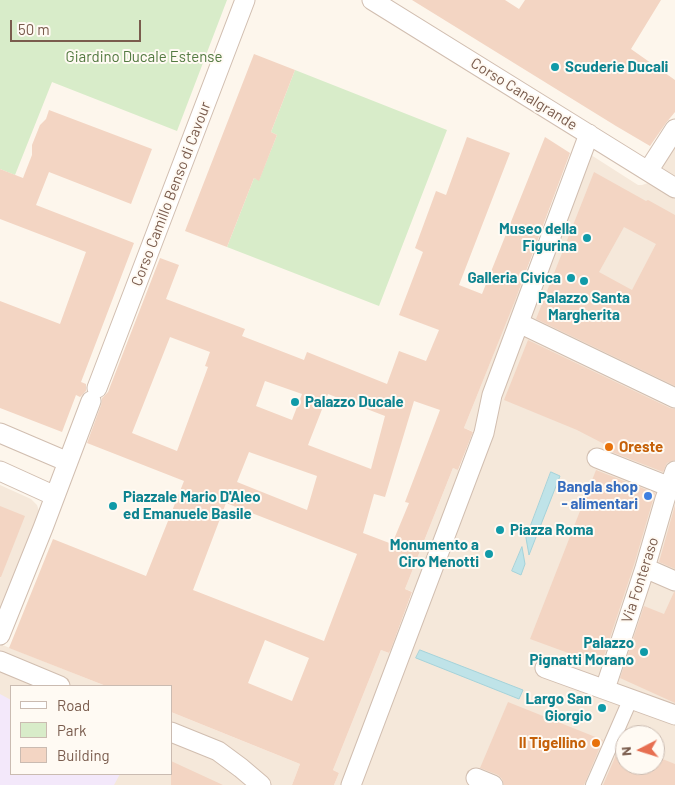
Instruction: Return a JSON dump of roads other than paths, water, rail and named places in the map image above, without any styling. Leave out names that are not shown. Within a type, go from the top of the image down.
[{"type":"street","name":"Corso Camillo Benso di Cavour","points":[[0,635],[245,0]]},
{"type":"street","name":"Corso Canalgrande","points":[[372,0],[675,188]]},
{"type":"street","points":[[648,172],[675,129]]},
{"type":"street","points":[[351,785],[484,433],[492,395],[589,134]]},
{"type":"street","points":[[519,323],[675,398]]},
{"type":"street","points":[[0,433],[68,462]]},
{"type":"street","points":[[597,458],[673,482]]},
{"type":"street","points":[[0,471],[55,496]]},
{"type":"street","name":"Via Fonteraso","points":[[605,689],[673,482]]},
{"type":"street","points":[[645,568],[675,581]]},
{"type":"street","points":[[0,661],[58,685]]},
{"type":"street","points":[[546,668],[675,715]]},
{"type":"street","points":[[593,785],[630,698]]},
{"type":"street","points":[[172,732],[218,752],[242,768],[261,785]]},
{"type":"water","points":[[551,472],[560,476],[529,555],[526,538]]},
{"type":"water","points":[[522,547],[525,564],[521,575],[512,571]]},
{"type":"water","points":[[420,650],[523,690],[519,699],[416,658]]},
{"type":"place","name":"Scuderie Ducali","points":[[555,67]]},
{"type":"place","name":"Museo della Figurina","points":[[587,238]]},
{"type":"place","name":"Galleria Civica","points":[[571,278]]},
{"type":"place","name":"Palazzo Santa Margherita","points":[[584,281]]},
{"type":"place","name":"Palazzo Ducale","points":[[295,402]]},
{"type":"place","name":"Oreste","points":[[609,447]]},
{"type":"place","name":"Bangla shop - alimentari","points":[[648,496]]},
{"type":"place","name":"Piazzale Mario D'Aleo ed Emanuele Basile","points":[[113,506]]},
{"type":"place","name":"Piazza Roma","points":[[500,530]]},
{"type":"place","name":"Monumento a Ciro Menotti","points":[[489,554]]},
{"type":"place","name":"Palazzo Pignatti Morano","points":[[644,652]]},
{"type":"place","name":"Largo San Giorgio","points":[[602,708]]},
{"type":"place","name":"Il Tigellino","points":[[596,743]]},
{"type":"park label","name":"Giardino Ducale Estense","points":[[144,57]]}]
